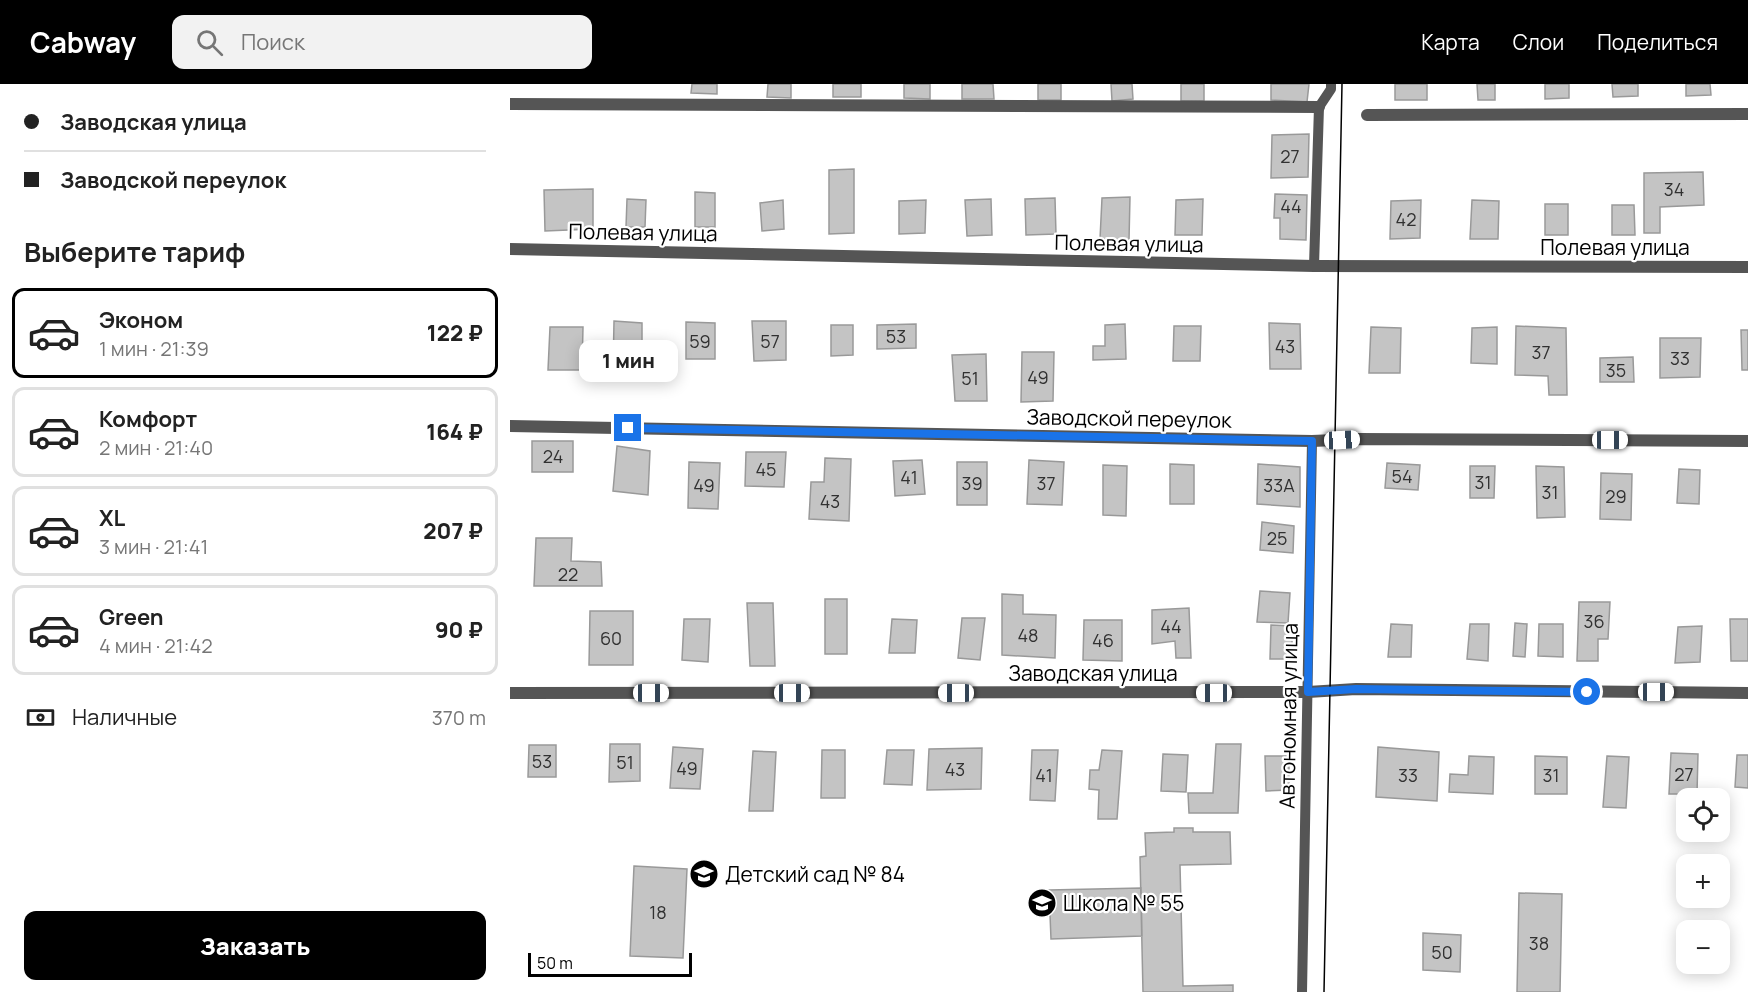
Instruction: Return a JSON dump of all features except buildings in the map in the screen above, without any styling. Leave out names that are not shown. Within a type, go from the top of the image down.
[{"type":"street","points":[[510,104],[1319,107]]},
{"type":"street","points":[[1368,115],[1748,114]]},
{"type":"street","name":"Полевая улица","points":[[510,249],[1314,266],[1748,267]]},
{"type":"street","name":"Заводской переулок","points":[[510,426],[1312,441],[1358,439],[1748,441]]},
{"type":"street","name":"Заводская улица","points":[[510,693],[1308,692],[1356,689],[1748,693]]},
{"type":"lane","points":[[1314,266],[1319,107],[1331,89],[1331,84]]},
{"type":"lane","name":"Автономная улица","points":[[1302,992],[1312,441]]},
{"type":"tram line","points":[[1324,992],[1342,84]]},
{"type":"place","name":"Детский сад № 84","points":[[704,874]]},
{"type":"place","name":"Школа № 55","points":[[1042,903]]},
{"type":"route","points":[[628,428],[1312,441],[1308,692],[1356,689],[1587,692]]}]
